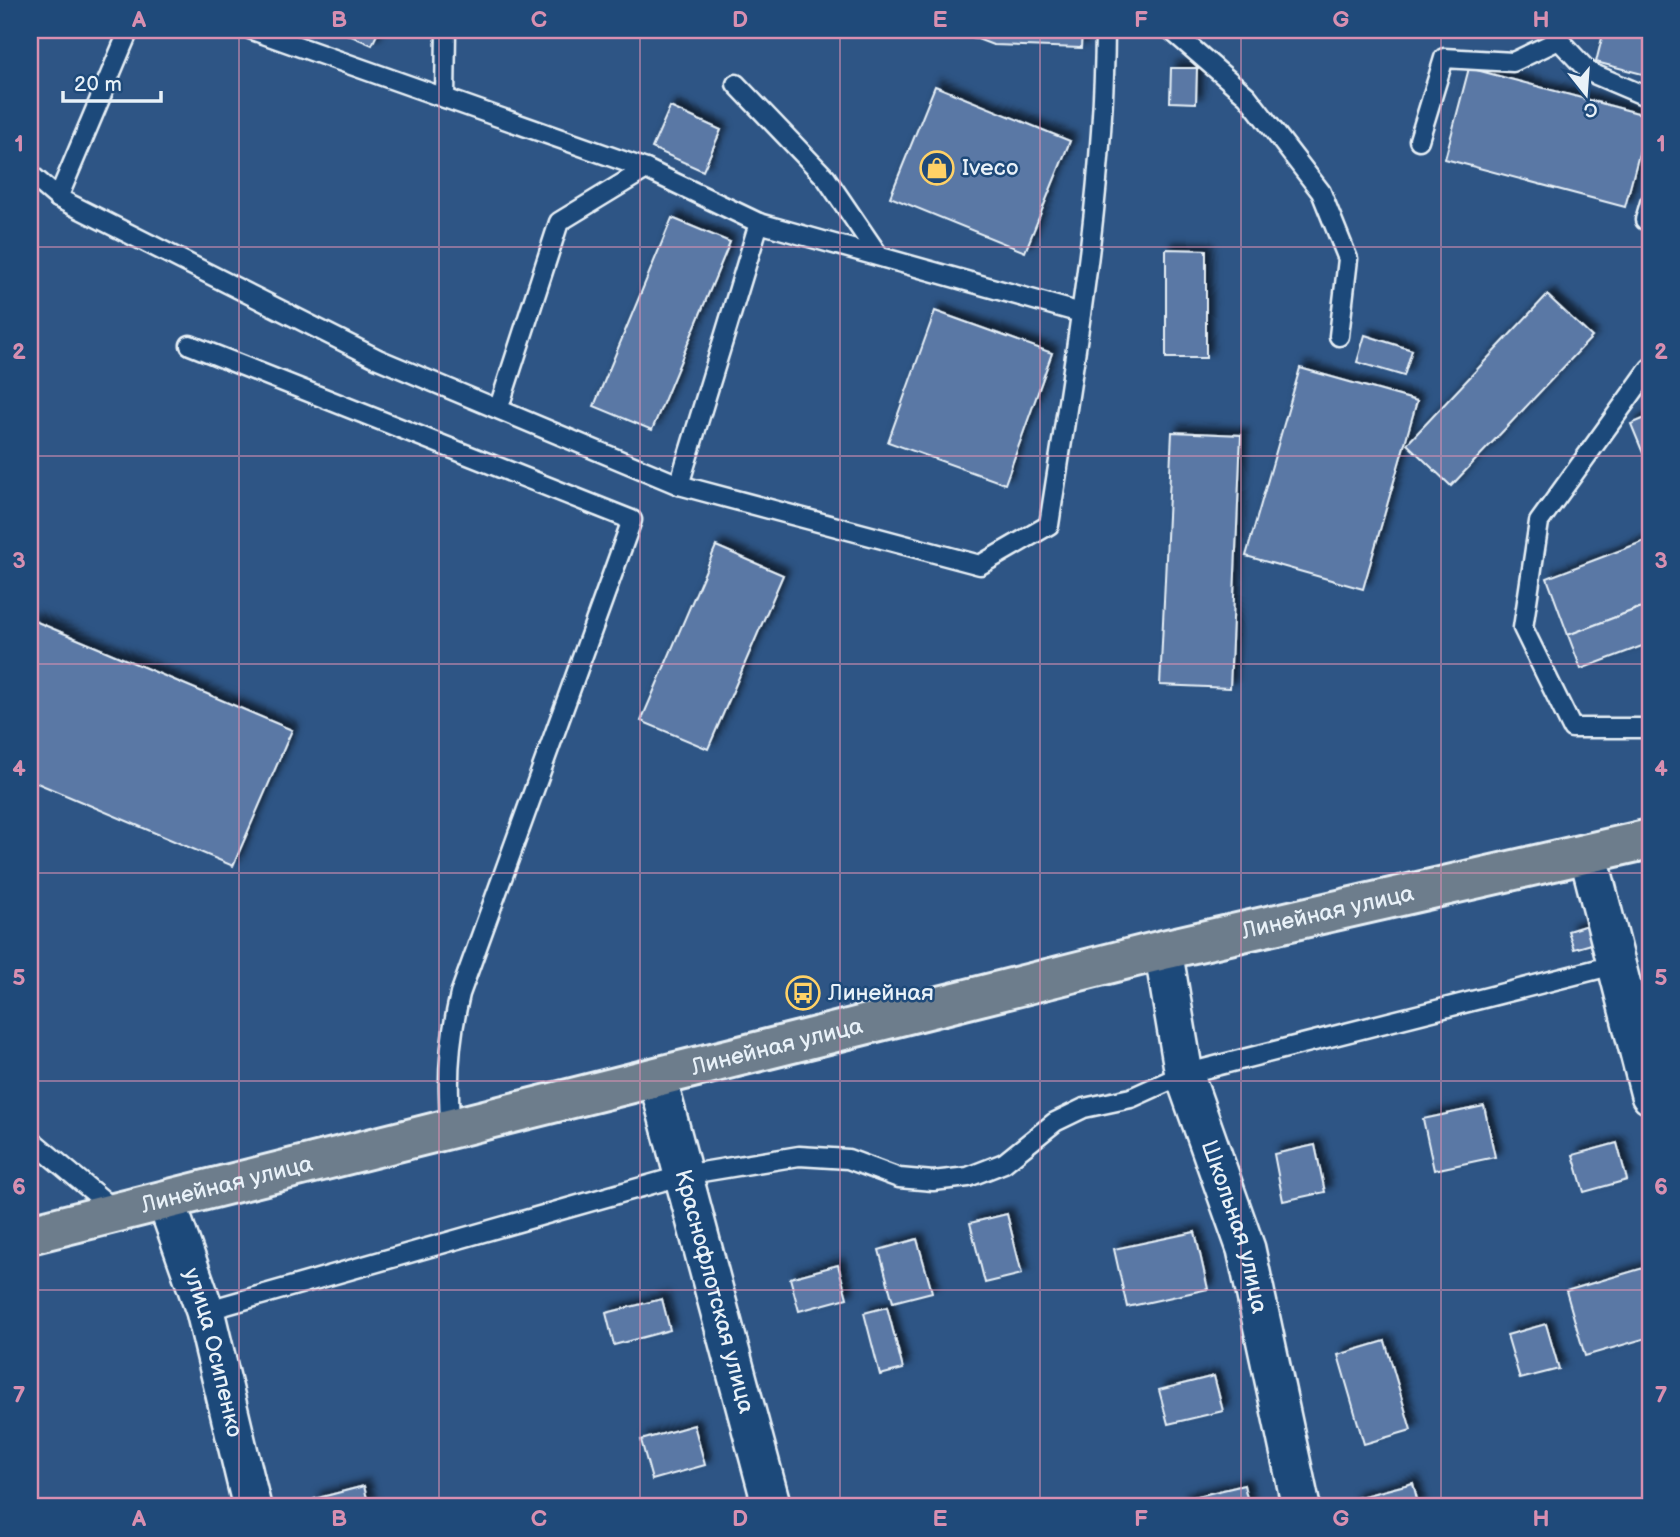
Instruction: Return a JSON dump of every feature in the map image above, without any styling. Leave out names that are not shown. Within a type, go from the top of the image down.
[{"type":"main road","name":"Линейная улица","points":[[30,1234],[1163,950],[1650,839]]},
{"type":"street","points":[[1588,854],[1614,965],[1650,1095]]},
{"type":"street","name":"Школьная улица","points":[[1163,950],[1184,1074],[1246,1249],[1301,1507]]},
{"type":"street","name":"Краснофлотская улица","points":[[657,1077],[772,1507]]},
{"type":"street","name":"улица Осипенко","points":[[166,1201],[205,1311],[252,1507]]},
{"type":"lane","points":[[58,198],[129,30]]},
{"type":"lane","points":[[252,30],[646,169],[760,223],[1081,313]]},
{"type":"lane","points":[[445,98],[446,30]]},
{"type":"lane","points":[[30,174],[58,198],[378,359],[499,407],[679,485],[980,565],[1049,525],[1081,313],[1105,116],[1105,30]]},
{"type":"lane","points":[[1171,30],[1247,96],[1321,192],[1348,259],[1339,336]]},
{"type":"lane","points":[[1419,140],[1444,58],[1513,62],[1561,35],[1589,72],[1650,98]]},
{"type":"lane","points":[[736,85],[826,178],[879,256]]},
{"type":"lane","points":[[499,407],[559,222],[646,169]]},
{"type":"lane","points":[[1645,220],[1650,203]]},
{"type":"lane","points":[[679,485],[760,223]]},
{"type":"lane","points":[[190,345],[632,520],[460,994],[449,1049],[447,1084],[451,1129]]},
{"type":"lane","points":[[1650,368],[1539,522],[1523,628],[1572,727],[1650,728]]},
{"type":"lane","points":[[205,1311],[684,1175],[799,1156],[848,1159],[899,1178],[933,1181],[968,1177],[1004,1163],[1055,1122],[1084,1108],[1131,1098],[1184,1074],[1614,965]]},
{"type":"lane","points":[[30,1139],[119,1213]]},
{"type":"building","points":[[337,30],[379,30],[372,45]]},
{"type":"building","points":[[954,30],[1082,30],[1081,48],[993,45]]},
{"type":"building","points":[[1604,30],[1650,30],[1650,76],[1596,62]]},
{"type":"building","points":[[1171,68],[1197,68],[1196,103],[1170,102]]},
{"type":"building","points":[[1469,68],[1649,116],[1625,207],[1445,159]]},
{"type":"building","points":[[935,86],[1070,141],[1025,252],[890,197]]},
{"type":"building","points":[[670,107],[721,130],[703,171],[652,148]]},
{"type":"building","points":[[672,218],[730,242],[652,430],[594,406]]},
{"type":"building","points":[[1166,249],[1206,250],[1206,358],[1166,358]]},
{"type":"building","points":[[1547,295],[1592,337],[1451,486],[1407,444]]},
{"type":"building","points":[[935,311],[1052,353],[1005,484],[888,442]]},
{"type":"building","points":[[1365,335],[1412,350],[1404,376],[1357,362]]},
{"type":"building","points":[[1300,368],[1417,401],[1363,589],[1246,556]]},
{"type":"building","points":[[1650,416],[1650,470],[1631,424]]},
{"type":"building","points":[[1172,432],[1241,435],[1230,688],[1160,685]]},
{"type":"building","points":[[1650,539],[1650,604],[1568,635],[1547,578]]},
{"type":"building","points":[[716,546],[783,575],[708,749],[641,721]]},
{"type":"building","points":[[1650,604],[1650,643],[1581,669],[1568,635]]},
{"type":"building","points":[[30,619],[292,730],[233,866],[30,780]]},
{"type":"building","points":[[1597,922],[1602,941],[1574,949],[1568,931]]},
{"type":"building","points":[[1484,1106],[1495,1157],[1434,1170],[1423,1119]]},
{"type":"building","points":[[1617,1143],[1627,1180],[1584,1192],[1573,1155]]},
{"type":"building","points":[[1315,1145],[1325,1192],[1283,1201],[1274,1154]]},
{"type":"building","points":[[1007,1214],[1022,1274],[985,1283],[970,1223]]},
{"type":"building","points":[[1195,1232],[1208,1289],[1127,1307],[1114,1249]]},
{"type":"building","points":[[917,1239],[932,1292],[893,1302],[879,1250]]},
{"type":"building","points":[[838,1265],[847,1298],[799,1311],[790,1278]]},
{"type":"building","points":[[1650,1266],[1650,1337],[1585,1356],[1566,1291]]},
{"type":"building","points":[[662,1299],[670,1330],[614,1345],[606,1313]]},
{"type":"building","points":[[887,1307],[903,1369],[880,1375],[864,1313]]},
{"type":"building","points":[[1546,1324],[1559,1369],[1520,1379],[1507,1335]]},
{"type":"building","points":[[1385,1341],[1411,1430],[1364,1444],[1338,1355]]},
{"type":"building","points":[[1214,1376],[1223,1411],[1168,1424],[1159,1390]]},
{"type":"building","points":[[694,1425],[705,1465],[652,1480],[641,1440]]},
{"type":"building","points":[[1413,1483],[1419,1507],[1354,1507],[1352,1499]]},
{"type":"building","points":[[1244,1485],[1249,1507],[1183,1507],[1181,1500]]},
{"type":"building","points":[[364,1486],[369,1507],[316,1507],[314,1499]]},
{"type":"place","name":"Iveco","points":[[937,168]]},
{"type":"place","name":"Линейная","points":[[803,993]]}]
